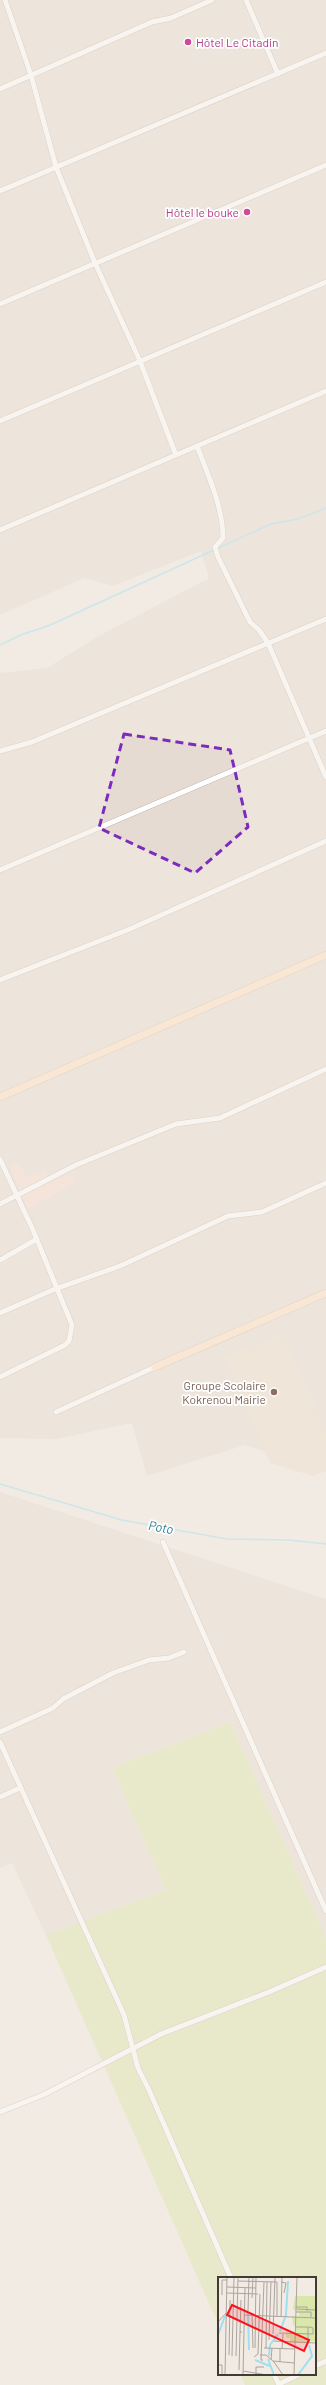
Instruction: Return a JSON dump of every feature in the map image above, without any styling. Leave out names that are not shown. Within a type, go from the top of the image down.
[{"type":"street","points":[[5,0],[31,75],[56,167],[95,263],[140,361],[176,455]]},
{"type":"street","points":[[0,89],[152,22],[171,18],[212,0]]},
{"type":"street","points":[[246,0],[278,74]]},
{"type":"street","points":[[0,191],[326,53]]},
{"type":"street","points":[[0,304],[326,165]]},
{"type":"street","points":[[0,421],[326,282]]},
{"type":"street","points":[[0,530],[326,391]]},
{"type":"street","points":[[197,446],[210,480],[222,522],[223,538],[215,547],[218,557],[250,622],[259,630],[268,643],[326,777]]},
{"type":"street","points":[[0,752],[32,742],[326,620]]},
{"type":"street","points":[[0,870],[326,731]]},
{"type":"street","points":[[0,980],[130,929],[326,841]]},
{"type":"street","points":[[0,1097],[326,955]]},
{"type":"street","points":[[0,1204],[76,1165],[176,1124],[220,1118],[326,1068]]},
{"type":"street","points":[[0,1159],[36,1239],[55,1289],[72,1325],[69,1341],[59,1349],[0,1377]]},
{"type":"street","points":[[0,1313],[55,1289],[120,1266],[228,1216],[262,1212],[326,1183]]},
{"type":"street","points":[[0,1260],[36,1239]]},
{"type":"street","points":[[56,1412],[155,1367],[326,1293]]},
{"type":"street","points":[[163,1542],[326,1911]]},
{"type":"street","points":[[0,1732],[53,1708],[63,1699],[113,1673],[149,1660],[169,1658],[184,1652]]},
{"type":"street","points":[[0,1742],[124,2015],[138,2068],[150,2090],[231,2277]]},
{"type":"street","points":[[0,1797],[20,1788]]},
{"type":"street","points":[[0,2112],[37,2098],[161,2034],[269,1992],[326,1967]]},
{"type":"street","points":[[316,2366],[326,2361]]},
{"type":"street","points":[[274,2375],[279,2385],[298,2375]]},
{"type":"highlighted area","points":[[124,734],[230,750],[248,827],[195,873],[99,828]]},
{"type":"shaded area","points":[[0,0],[326,0],[326,1472],[245,1445],[147,1476],[132,1423],[56,1439],[0,1438],[0,673],[47,668],[97,637],[209,578],[201,551],[113,586],[84,578],[0,615]]},
{"type":"shaded area","points":[[19,1162],[27,1178],[45,1170],[51,1181],[70,1174],[75,1183],[28,1209],[9,1166]]},
{"type":"shaded area","name":"Groupe Scolaire Kokrenou Mairie","points":[[283,1332],[326,1429],[326,1471],[313,1476],[270,1463],[224,1358]]},
{"type":"shaded area","points":[[0,1492],[326,1599],[326,1938],[230,1722],[112,1768],[166,1890],[46,1935],[12,1863],[0,1868]]},
{"type":"green space","points":[[230,1722],[326,1938],[326,2385],[245,2385],[240,2375],[316,2375],[316,2277],[218,2277],[218,2324],[46,1935],[166,1890],[112,1768]]},
{"type":"waterway","points":[[218,548],[271,524],[298,519],[326,508]]},
{"type":"waterway","points":[[0,645],[23,634],[48,626],[214,550]]},
{"type":"waterway","name":"Poto","points":[[0,1484],[122,1520],[227,1539],[289,1540],[326,1544]]},
{"type":"place","name":"Hôtel Le Citadin","points":[[188,42]]},
{"type":"place","name":"Hôtel le bouke","points":[[247,212]]},
{"type":"place","name":"Groupe Scolaire Kokrenou Mairie","points":[[274,1392]]}]
